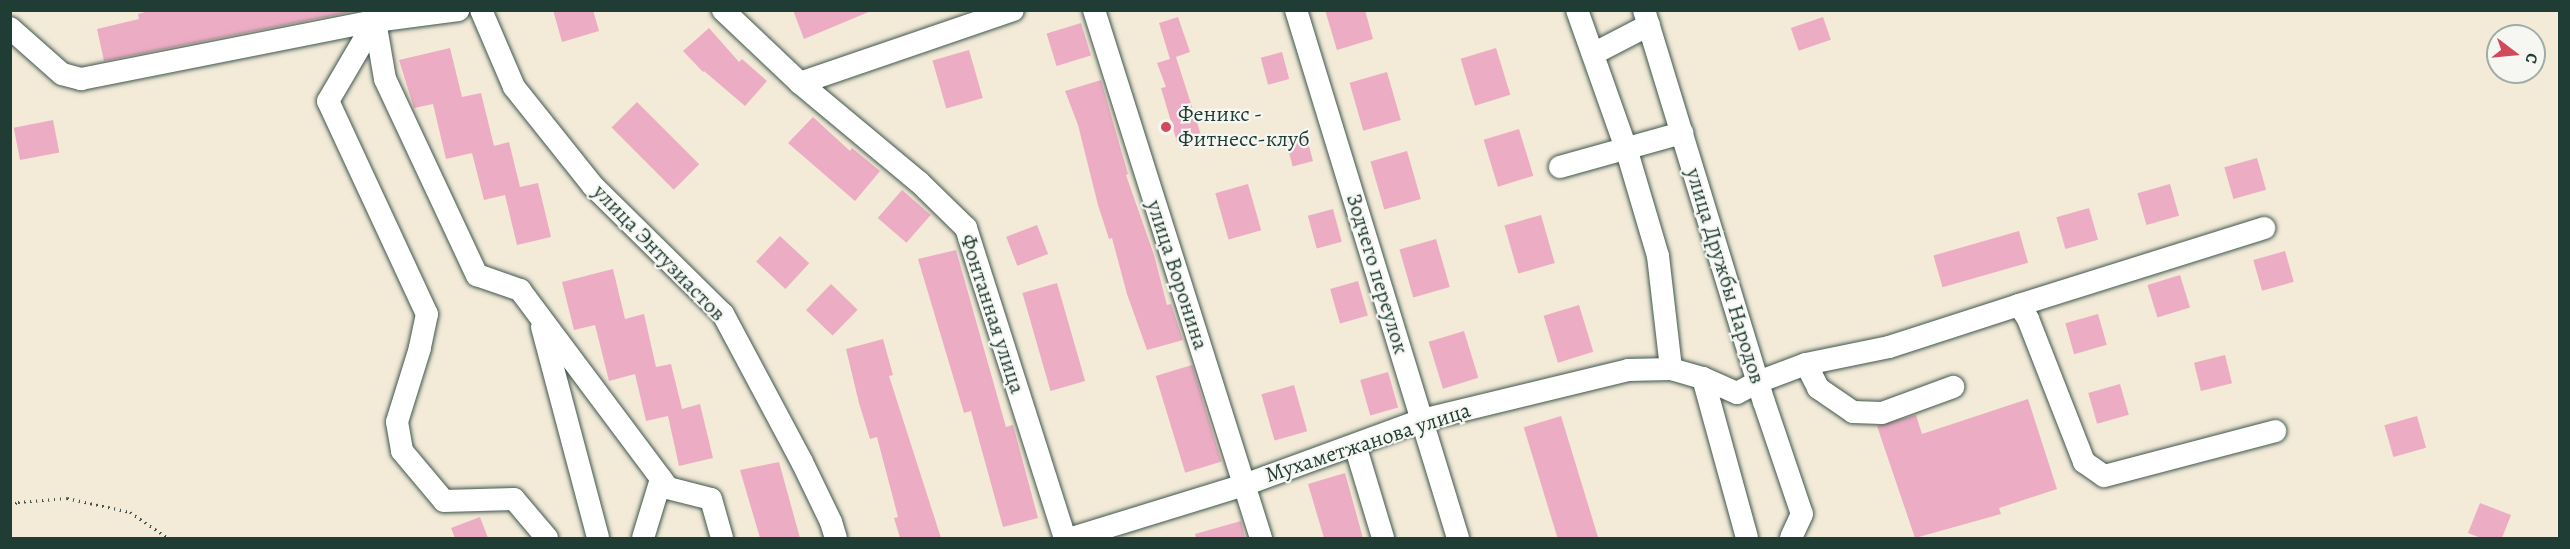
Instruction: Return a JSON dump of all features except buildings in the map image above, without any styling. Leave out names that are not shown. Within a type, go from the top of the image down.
[{"type":"street","points":[[10,28],[62,75],[81,79],[375,21],[458,10]]},
{"type":"street","name":"улица Энтузиастов","points":[[481,10],[514,87],[521,96],[593,186],[723,314],[802,462],[831,522],[836,538]]},
{"type":"street","name":"Фонтанная улица","points":[[723,10],[800,83],[920,182],[966,228],[1065,538]]},
{"type":"street","points":[[800,83],[1013,10]]},
{"type":"street","name":"улица Воронина","points":[[1094,10],[1261,538]]},
{"type":"street","name":"Зодчего переулок","points":[[1296,10],[1458,538]]},
{"type":"street","points":[[1577,10],[1626,148],[1658,256],[1671,369]]},
{"type":"street","points":[[1593,54],[1646,18]]},
{"type":"street","name":"улица Дружбы Народов","points":[[1646,18],[1758,382],[1810,538]]},
{"type":"street","points":[[375,21],[385,79],[477,275],[520,290],[668,488],[711,499],[723,538]]},
{"type":"street","points":[[375,21],[328,101],[427,314],[420,348],[397,422],[402,451],[444,501],[514,499],[547,538]]},
{"type":"street","points":[[1560,167],[1682,133]]},
{"type":"street","points":[[1758,382],[1806,364],[1889,347],[2264,228]]},
{"type":"street","points":[[2019,305],[2028,319],[2084,462],[2104,476],[2275,430]]},
{"type":"street","points":[[540,317],[598,538]]},
{"type":"street","points":[[1806,364],[1818,388],[1852,411],[1882,413],[1953,387]]},
{"type":"street","name":"Мухаметжанова улица","points":[[1072,538],[1244,485],[1422,420],[1628,370],[1671,369],[1703,378],[1737,393],[1758,382]]},
{"type":"street","points":[[1703,378],[1746,538]]},
{"type":"street","points":[[1355,445],[1383,538]]},
{"type":"street","points":[[643,538],[661,479]]},
{"type":"street","points":[[1791,538],[1802,514]]},
{"type":"path","points":[[10,506],[18,502],[67,498],[130,512],[168,538]]},
{"type":"place","name":"Феникс - Фитнесс-клуб","points":[[1166,127]]}]
